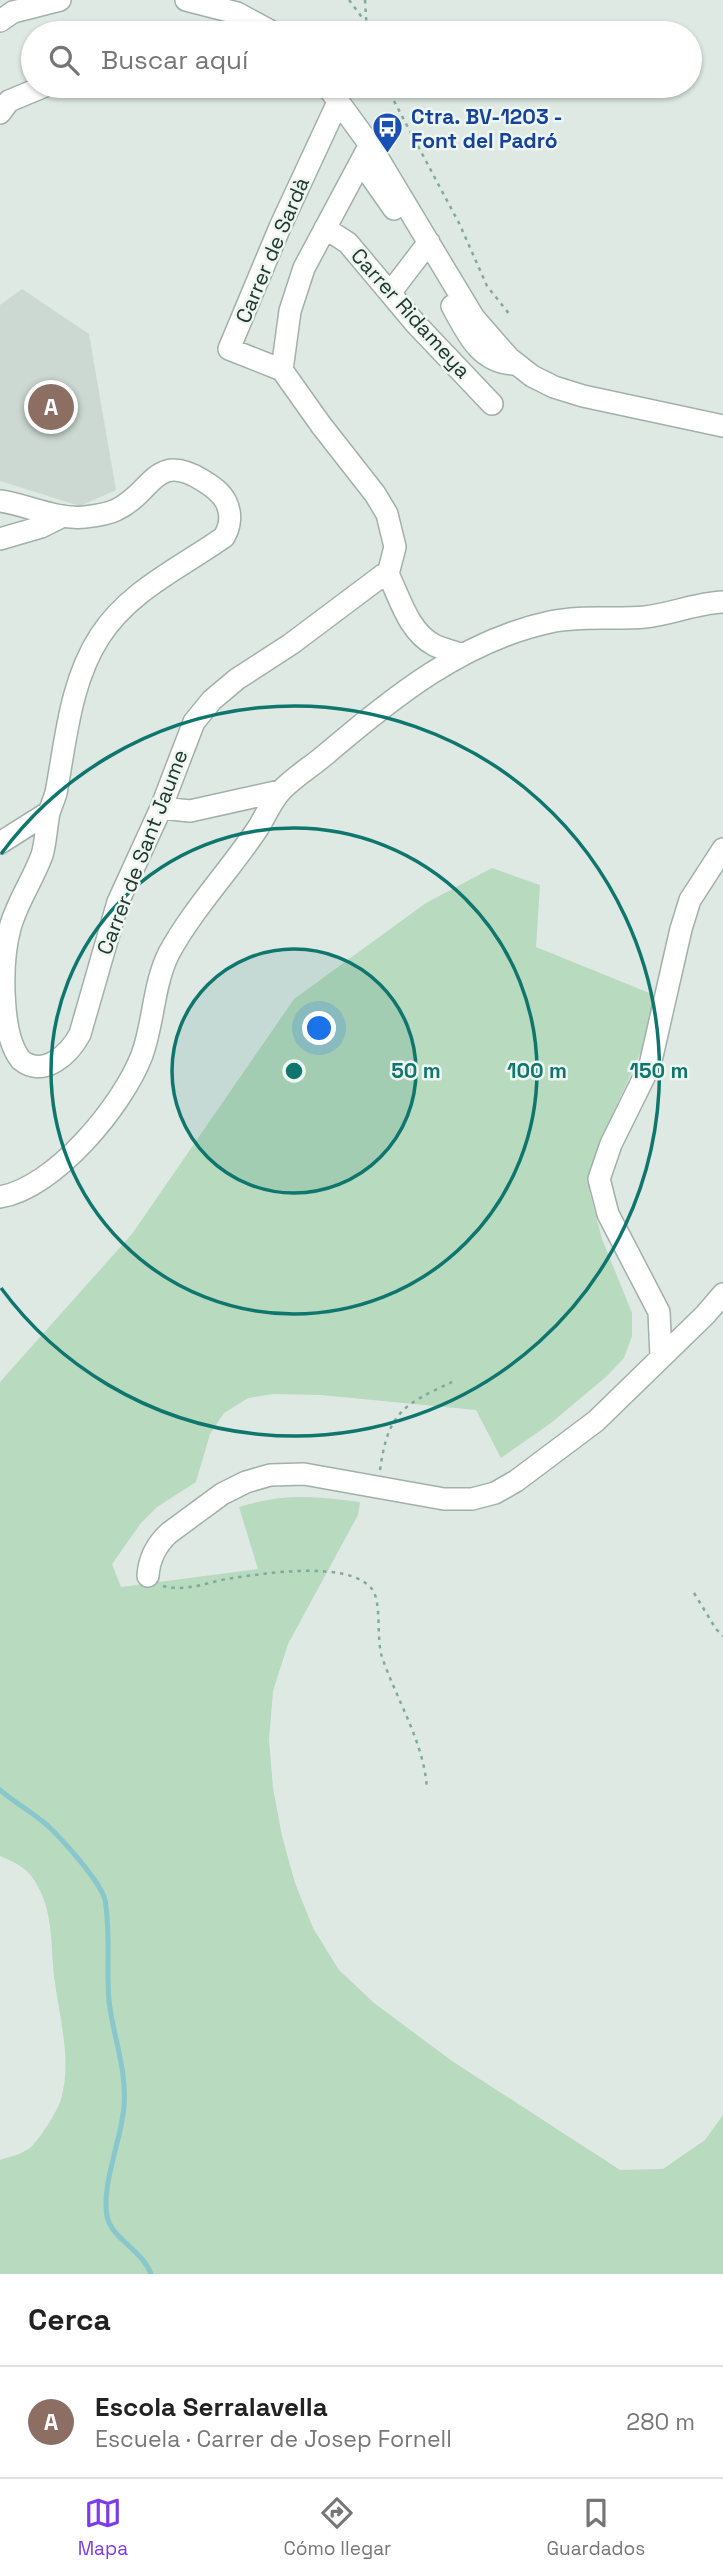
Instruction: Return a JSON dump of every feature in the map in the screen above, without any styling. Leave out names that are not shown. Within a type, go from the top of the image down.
[{"type":"street","points":[[0,21],[13,12],[60,0]]},
{"type":"street","points":[[186,0],[237,13],[252,21]]},
{"type":"street","points":[[3,106],[21,97]]},
{"type":"street","name":"Carrer de Sardà","points":[[282,370],[229,349],[331,98]]},
{"type":"street","points":[[336,98],[390,202],[425,248],[465,331],[480,351],[500,363],[517,364],[554,387],[583,396],[723,426]]},
{"type":"street","points":[[365,153],[304,268],[290,311],[282,370],[387,514],[396,547],[388,574],[404,610],[422,636],[434,645],[461,654]]},
{"type":"street","name":"Carrer Ridameya","points":[[325,228],[348,243],[416,324],[492,404]]},
{"type":"street","points":[[390,293],[425,248]]},
{"type":"street","name":"Carrer de Sant Jaume","points":[[63,516],[83,517],[115,511],[165,471],[176,469],[188,471],[223,496],[228,506],[229,528],[224,537],[164,574],[122,609],[100,636],[78,685],[64,736],[42,855],[10,927],[2,978],[7,1041],[27,1064],[54,1062],[73,1047],[80,1034],[118,902],[161,808],[183,746],[200,712],[237,679],[388,574]]},
{"type":"street","points":[[0,501],[63,516]]},
{"type":"street","points":[[0,539],[41,527],[63,516]]},
{"type":"street","points":[[0,1197],[27,1187],[52,1170],[83,1145],[102,1122],[132,1076],[141,1056],[162,971],[170,953],[258,828],[280,791],[390,701],[461,654],[549,622],[645,617],[690,606],[723,602]]},
{"type":"street","points":[[161,808],[190,811],[280,791]]},
{"type":"street","points":[[0,843],[49,812]]},
{"type":"street","points":[[661,1357],[659,1312],[608,1214],[599,1180],[611,1144],[650,1065],[690,900],[723,849]]},
{"type":"street","points":[[148,1576],[150,1560],[162,1539],[204,1506],[246,1482],[270,1475],[295,1474],[461,1499],[482,1497],[504,1489],[596,1421],[705,1315],[723,1294]]},
{"type":"street","points":[[659,1312],[676,1317],[705,1315]]},
{"type":"path","points":[[349,0],[365,21]]},
{"type":"path","points":[[365,0],[365,21]]},
{"type":"path","points":[[392,98],[460,225],[486,286],[510,316]]},
{"type":"path","points":[[379,1488],[386,1440],[401,1410],[414,1400],[452,1382]]},
{"type":"path","points":[[148,1576],[163,1586],[172,1588],[272,1574],[312,1572],[345,1574],[367,1585],[376,1597],[381,1654],[419,1747],[427,1789]]},
{"type":"path","points":[[694,1594],[723,1636]]},
{"type":"shaded area","points":[[22,289],[89,334],[116,490],[80,506],[0,481],[0,305]]},
{"type":"green space","points":[[492,868],[540,885],[536,947],[654,995],[645,1043],[609,1122],[590,1194],[602,1239],[632,1313],[632,1336],[624,1358],[607,1376],[551,1423],[501,1458],[476,1410],[321,1395],[273,1394],[248,1398],[224,1413],[210,1434],[196,1482],[157,1507],[141,1523],[112,1564],[121,1587],[258,1569],[239,1507],[271,1499],[299,1497],[360,1502],[358,1515],[288,1644],[273,1691],[269,1739],[273,1788],[295,1883],[313,1928],[339,1970],[374,2003],[452,2061],[620,2170],[663,2169],[705,2140],[723,2115],[723,2274],[0,2274],[0,2160],[27,2150],[52,2118],[64,2085],[65,2056],[49,1917],[45,1904],[41,1892],[27,1872],[0,1856],[0,1382],[132,1234],[294,999],[426,903]]},
{"type":"waterway","points":[[0,1790],[53,1831],[89,1872],[105,1900],[109,2001],[122,2066],[124,2092],[122,2119],[107,2190],[107,2216],[115,2232],[141,2258],[151,2274]]},
{"type":"place","name":"Ctra. BV-1203 - Font del Padró","points":[[388,155]]},
{"type":"place","name":"Escola Serralavella","points":[[51,407]]}]
